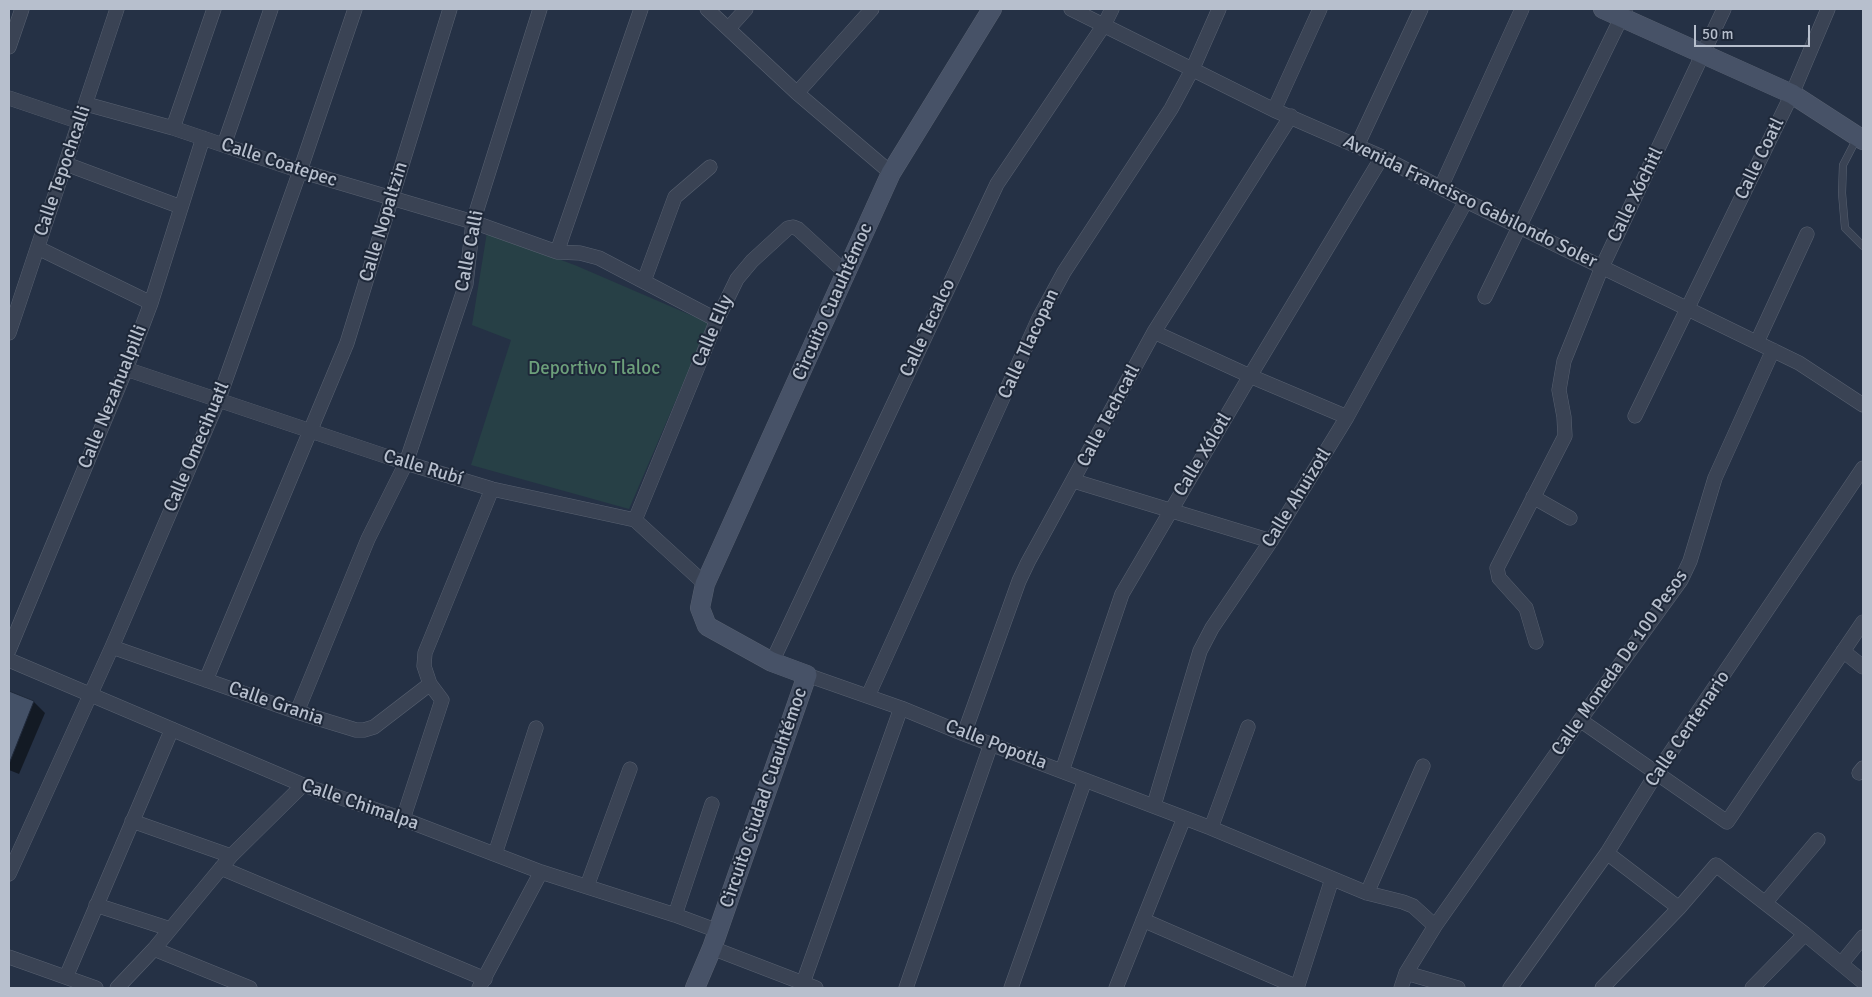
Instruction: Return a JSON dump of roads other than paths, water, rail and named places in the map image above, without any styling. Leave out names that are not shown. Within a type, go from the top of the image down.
[{"type":"street","points":[[9,47],[22,9]]},
{"type":"street","name":"Calle Tepochcalli","points":[[9,332],[117,9]]},
{"type":"street","points":[[174,128],[214,9]]},
{"type":"street","points":[[224,145],[271,9]]},
{"type":"street","name":"Calle Omecihuatl","points":[[9,874],[91,695],[218,401],[300,171],[355,9]]},
{"type":"street","name":"Calle Nopaltzin","points":[[206,680],[311,433],[347,343],[450,9]]},
{"type":"street","name":"Calle Calli","points":[[297,712],[368,539],[406,463],[466,284],[473,222],[540,9]]},
{"type":"street","points":[[557,252],[642,9]]},
{"type":"street","points":[[707,9],[797,93],[891,173]]},
{"type":"street","points":[[729,28],[746,9]]},
{"type":"street","points":[[797,93],[872,9]]},
{"type":"street","name":"Circuito Cuauhtémoc","points":[[700,608],[705,584],[891,173],[992,9]]},
{"type":"street","name":"Avenida Francisco Gabilondo Soler","points":[[1071,9],[1193,68],[1274,110],[1382,157],[1466,201],[1688,307],[1799,363],[1863,405]]},
{"type":"street","name":"Calle Tecalco","points":[[772,662],[997,184],[1104,25],[1112,9]]},
{"type":"street","name":"Calle Tlacopan","points":[[868,696],[1039,318],[1064,272],[1172,109],[1193,68],[1219,9]]},
{"type":"street","points":[[1274,110],[1320,9]]},
{"type":"street","points":[[1357,146],[1421,9]]},
{"type":"street","points":[[1440,187],[1522,9]]},
{"type":"street","points":[[1603,9],[1623,13],[1704,55],[1792,94],[1861,138]]},
{"type":"street","name":"Calle Xóchitl","points":[[1536,642],[1526,608],[1500,578],[1497,568],[1565,436],[1559,390],[1564,361],[1602,267],[1704,55],[1724,9]]},
{"type":"street","name":"Calle Coatl","points":[[1635,416],[1792,94],[1828,9]]},
{"type":"street","points":[[1485,297],[1623,13]]},
{"type":"street","points":[[9,98],[80,122]]},
{"type":"street","name":"Calle Coatepec","points":[[86,104],[174,128],[300,171],[473,222]]},
{"type":"street","name":"Calle Techcatl","points":[[964,734],[1019,581],[1154,332],[1291,116]]},
{"type":"street","name":"Calle Nezahualpilli","points":[[9,650],[126,369],[151,303],[203,138]]},
{"type":"street","name":"Calle Xólotl","points":[[1062,771],[1122,594],[1382,157]]},
{"type":"street","points":[[66,164],[181,206]]},
{"type":"street","points":[[644,281],[675,196],[710,167]]},
{"type":"street","name":"Calle Ahuizotl","points":[[1154,806],[1200,651],[1212,628],[1271,541],[1347,417],[1466,201]]},
{"type":"street","points":[[473,222],[557,252],[580,253],[600,258],[717,320]]},
{"type":"street","name":"Calle Elly","points":[[635,520],[717,320],[736,279],[752,261],[788,228],[793,226],[846,273]]},
{"type":"street","points":[[1757,342],[1807,234]]},
{"type":"street","points":[[38,248],[151,303]]},
{"type":"street","points":[[1154,332],[1250,376],[1347,417]]},
{"type":"street","name":"Calle Moneda De 100 Pesos","points":[[1401,988],[1406,973],[1435,926],[1681,580],[1690,561],[1715,478],[1773,350]]},
{"type":"street","name":"Calle Rubí","points":[[126,369],[311,433],[492,489],[635,520]]},
{"type":"street","name":"Calle Centenario","points":[[1510,988],[1608,853],[1656,774],[1863,468]]},
{"type":"street","points":[[1074,480],[1271,541]]},
{"type":"street","points":[[403,819],[442,700],[430,684],[424,666],[425,653],[492,489]]},
{"type":"street","points":[[1533,497],[1570,518]]},
{"type":"street","points":[[635,520],[705,584]]},
{"type":"street","name":"Circuito Ciudad Cuauhtémoc","points":[[695,988],[715,940],[807,675],[772,662],[707,626],[700,608]]},
{"type":"street","points":[[1580,720],[1727,822],[1863,622]]},
{"type":"street","name":"Calle Grania","points":[[112,647],[297,712],[356,730],[374,727],[430,684]]},
{"type":"street","points":[[1843,651],[1863,667]]},
{"type":"street","name":"Calle Chimalpa","points":[[9,660],[303,785],[403,819],[542,872],[675,914],[715,940],[810,986]]},
{"type":"street","name":"Calle Popotla","points":[[807,675],[901,708],[964,734],[1211,828],[1367,893],[1413,906],[1435,926]]},
{"type":"street","points":[[810,986],[901,708]]},
{"type":"street","points":[[1211,828],[1248,727]]},
{"type":"street","points":[[495,854],[536,728]]},
{"type":"street","points":[[66,976],[172,729]]},
{"type":"street","points":[[906,988],[992,744]]},
{"type":"street","points":[[1367,893],[1423,766]]},
{"type":"street","points":[[587,886],[630,769]]},
{"type":"street","points":[[1011,988],[1085,780]]},
{"type":"street","points":[[117,988],[154,949],[231,856],[303,785]]},
{"type":"street","points":[[675,914],[712,804]]},
{"type":"street","points":[[1116,988],[1184,818]]},
{"type":"street","points":[[132,821],[231,856]]},
{"type":"street","points":[[1765,903],[1818,840]]},
{"type":"street","points":[[1608,853],[1679,908]]},
{"type":"street","points":[[1602,988],[1679,908],[1716,865],[1863,982]]},
{"type":"street","points":[[221,868],[482,983],[542,872]]},
{"type":"street","points":[[1143,920],[1297,988],[1332,879]]},
{"type":"street","points":[[96,905],[170,929]]},
{"type":"street","points":[[1752,988],[1805,934]]},
{"type":"street","points":[[1841,964],[1863,937]]},
{"type":"street","points":[[154,949],[250,988]]},
{"type":"street","points":[[9,956],[96,988]]},
{"type":"street","points":[[1406,973],[1458,988]]},
{"type":"lane","points":[[1861,138],[1843,164],[1842,194],[1845,228],[1863,246]]},
{"type":"park label","name":"Deportivo Tlaloc","points":[[594,369]]}]
